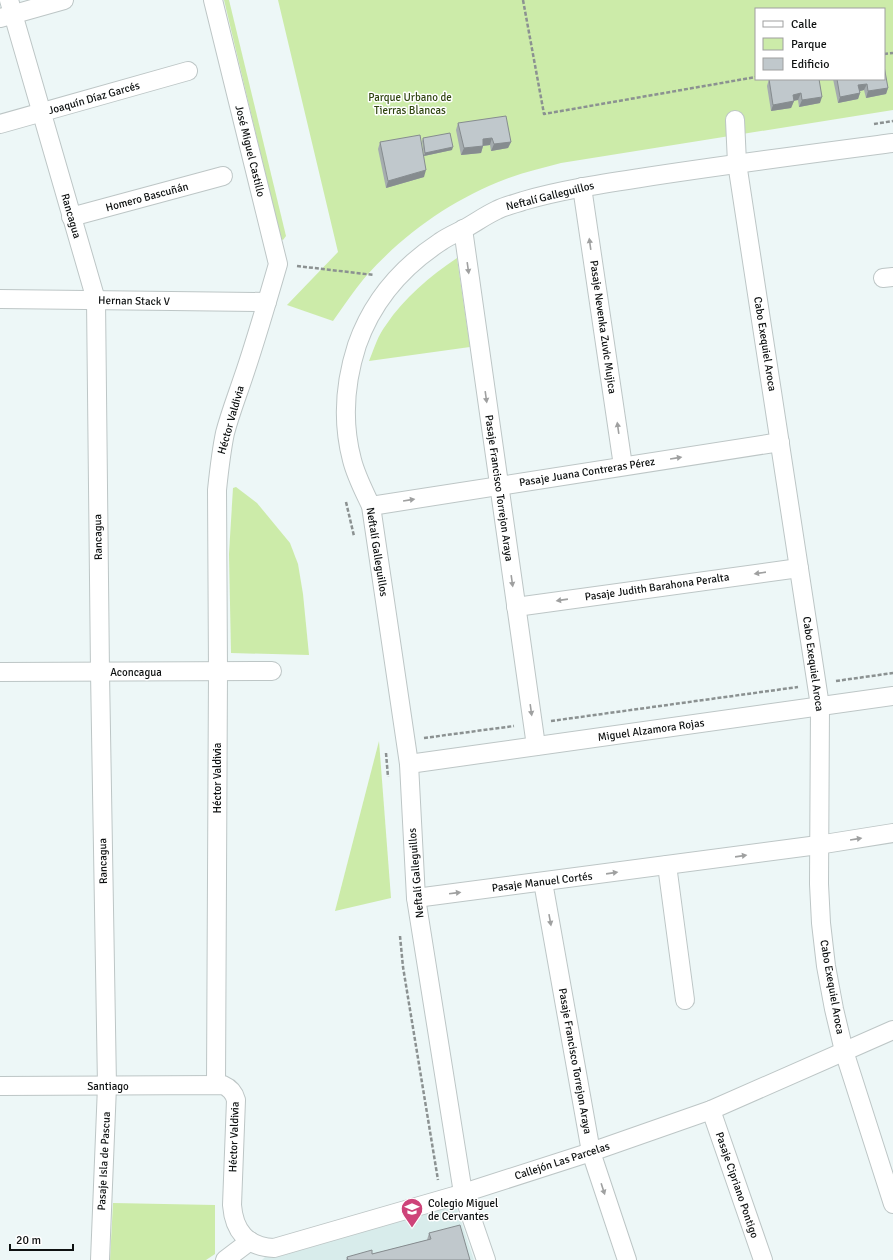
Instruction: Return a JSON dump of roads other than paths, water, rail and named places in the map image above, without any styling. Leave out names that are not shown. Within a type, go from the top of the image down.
[{"type":"street","points":[[7,11],[64,0]]},
{"type":"street","name":"José Miguel Castillo","points":[[213,0],[278,264],[267,302]]},
{"type":"street","name":"Rancagua","points":[[7,11],[41,113],[96,300],[100,672],[108,1086]]},
{"type":"street","name":"Joaquín Díaz Garcés","points":[[0,124],[188,71]]},
{"type":"street","name":"Cabo Exequiel Aroca","points":[[735,120],[737,163],[820,706],[818,845],[821,923],[826,966],[844,1051],[893,1204]]},
{"type":"street","name":"Neftalí Galleguillos","points":[[486,1260],[463,1193],[416,898],[409,764],[371,506],[360,483],[350,453],[347,434],[346,408],[348,383],[353,358],[361,334],[372,312],[386,291],[402,272],[421,255],[436,245],[498,209],[534,198],[582,187],[737,163],[893,143]]},
{"type":"street","name":"Homero Bascuñán","points":[[71,216],[223,176]]},
{"type":"street","name":"Pasaje Nevenka Zuvic Mujica","points":[[582,187],[623,466]]},
{"type":"street","name":"Pasaje Francisco Torrejon Araya","points":[[463,229],[536,746]]},
{"type":"street","name":"Hernan Stack V","points":[[0,299],[267,302]]},
{"type":"street","name":"Héctor Valdivia","points":[[250,1242],[242,1235],[236,1226],[233,1216],[232,1205],[236,1100],[229,1088],[223,1085],[216,1085],[218,672],[217,490],[225,434],[267,302]]},
{"type":"street","name":"Pasaje Juana Contreras Pérez","points":[[371,506],[780,442]]},
{"type":"street","name":"Pasaje Judith Barahona Peralta","points":[[516,607],[799,568]]},
{"type":"street","name":"Aconcagua","points":[[0,672],[272,672]]},
{"type":"street","name":"Miguel Alzamora Rojas","points":[[409,764],[893,696]]},
{"type":"street","name":"Pasaje Manuel Cortés","points":[[416,898],[893,834]]},
{"type":"street","points":[[667,865],[685,1000]]},
{"type":"street","name":"Pasaje Francisco Torrejon Araya","points":[[543,882],[591,1152],[627,1260]]},
{"type":"street","name":"Callejón Las Parcelas","points":[[250,1242],[260,1246],[274,1248],[463,1193],[591,1152],[711,1110],[893,1030]]},
{"type":"street","name":"Santiago","points":[[0,1086],[216,1085]]},
{"type":"street","name":"Pasaje Isla de Pascua","points":[[100,1260],[108,1086]]},
{"type":"street","name":"Pasaje Cipriano Pontigo","points":[[711,1110],[762,1260]]},
{"type":"street","points":[[225,1260],[250,1242]]},
{"type":"place","name":"Colegio Miguel de Cervantes","points":[[412,1228]]},
{"type":"park label","name":"Parque Urbano de Tierras Blancas","points":[[410,103]]}]
